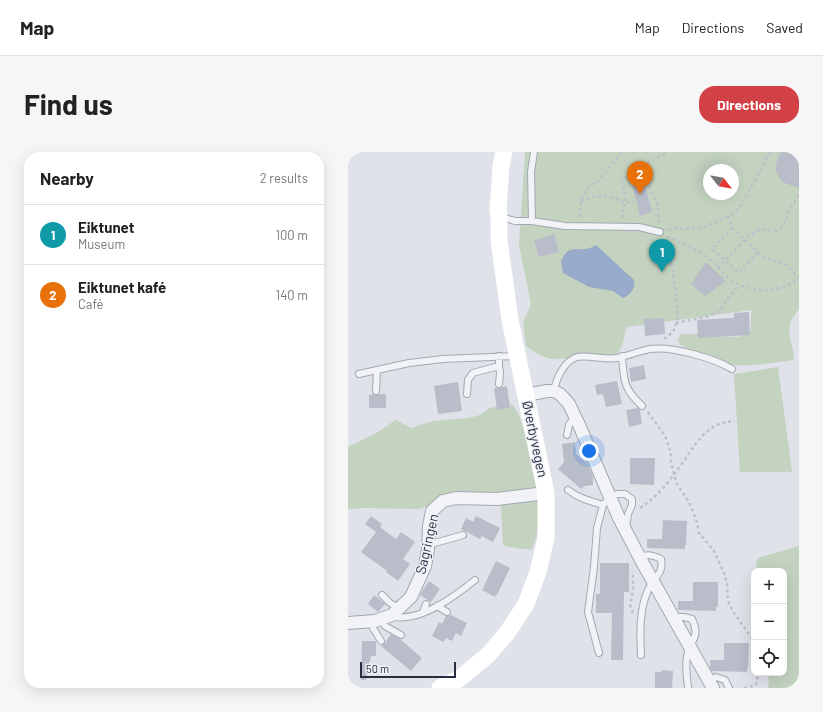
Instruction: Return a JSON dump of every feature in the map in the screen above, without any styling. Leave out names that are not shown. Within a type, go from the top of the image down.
[{"type":"main road","name":"Øverbyvegen","points":[[440,688],[461,684],[507,633],[526,604],[538,572],[546,538],[546,493],[518,356],[504,280],[499,240],[498,210],[501,166],[504,152]]},
{"type":"street","points":[[526,395],[547,390],[554,391],[560,394],[569,404],[575,416],[606,501],[625,530],[711,684]]},
{"type":"street","name":"Sagringen","points":[[380,619],[392,615],[411,597],[425,566],[432,511],[443,501],[456,498],[498,499],[546,493]]},
{"type":"street","points":[[348,623],[380,619]]},
{"type":"lane","points":[[532,221],[531,172],[534,152]]},
{"type":"lane","points":[[499,217],[515,221],[532,221],[565,226],[639,227],[660,232]]},
{"type":"lane","points":[[554,391],[557,380],[564,368],[574,359],[582,357],[617,358],[648,349],[672,350],[721,363],[732,370]]},
{"type":"lane","points":[[499,356],[499,384]]},
{"type":"lane","points":[[359,374],[409,363],[436,360],[518,356]]},
{"type":"lane","points":[[622,356],[625,384],[631,395],[642,406]]},
{"type":"lane","points":[[467,394],[468,380],[473,373],[499,366]]},
{"type":"lane","points":[[376,391],[377,370]]},
{"type":"lane","points":[[568,435],[568,425],[575,416]]},
{"type":"lane","points":[[568,490],[574,495],[588,501],[606,501],[617,494],[625,494],[632,499],[632,505],[625,530]]},
{"type":"lane","points":[[599,653],[588,612],[597,528],[606,501]]},
{"type":"lane","points":[[428,545],[463,535]]},
{"type":"lane","points":[[637,553],[654,555],[661,559],[662,566],[659,575],[653,581],[644,602],[640,624],[641,655]]},
{"type":"lane","points":[[380,619],[398,619],[418,616],[437,606],[475,580]]},
{"type":"lane","points":[[382,595],[399,608]]},
{"type":"lane","points":[[424,613],[426,604]]},
{"type":"lane","points":[[437,606],[447,612]]},
{"type":"lane","points":[[380,619],[385,626],[400,635]]},
{"type":"lane","points":[[380,619],[373,628],[381,641]]},
{"type":"lane","points":[[688,688],[687,656],[690,647]]},
{"type":"lane","points":[[711,684],[716,677],[725,680],[729,688]]},
{"type":"path","points":[[580,226],[581,201],[588,187],[598,181],[622,152]]},
{"type":"path","points":[[633,176],[640,167],[668,152]]},
{"type":"path","points":[[660,232],[676,228],[686,229],[704,227],[733,214],[742,204],[770,152]]},
{"type":"path","points":[[621,226],[625,203],[622,181],[628,176],[645,180],[657,202],[660,232],[666,242],[671,267],[677,318],[674,330],[670,335],[648,349]]},
{"type":"path","points":[[718,268],[745,239],[760,229],[777,231],[782,228],[785,224],[789,211],[799,195]]},
{"type":"path","points":[[581,201],[594,197],[610,196],[625,203],[634,201]]},
{"type":"path","points":[[660,232],[709,258],[730,279],[744,288],[760,291],[780,288],[799,278],[787,266],[762,256],[732,228],[728,216]]},
{"type":"path","points":[[732,228],[712,249],[739,273],[758,252]]},
{"type":"path","points":[[676,323],[706,317],[718,312],[739,285]]},
{"type":"path","points":[[642,406],[651,415],[665,436],[671,454],[674,474],[689,502],[697,522],[699,533],[714,551],[724,573],[727,584],[728,601],[734,613],[753,640]]},
{"type":"path","points":[[629,512],[638,509],[656,497],[698,439],[712,427],[725,421],[736,421]]},
{"type":"path","points":[[637,553],[632,557],[633,590],[630,605],[631,612],[635,616],[641,618]]},
{"type":"path","points":[[744,688],[756,685],[758,676]]},
{"type":"green space","points":[[525,152],[799,152],[799,309],[791,321],[789,328],[794,360],[753,365],[729,364],[716,361],[680,345],[678,339],[681,334],[709,334],[739,337],[750,333],[752,310],[626,327],[624,340],[620,349],[611,357],[552,359],[541,356],[526,346],[523,323],[531,304],[519,245]]},
{"type":"green space","points":[[778,367],[792,472],[740,472],[734,374]]},
{"type":"green space","points":[[508,404],[513,405],[519,415],[528,443],[536,458],[540,516],[536,539],[531,550],[503,545],[501,505],[497,500],[452,500],[418,509],[348,509],[348,447],[378,432],[395,420],[411,428],[433,421],[469,418],[480,415],[490,408]]},
{"type":"green space","points":[[799,546],[799,688],[768,688],[768,676],[787,676],[787,568],[757,568],[756,563],[758,558]]},
{"type":"water","points":[[596,245],[634,280],[634,286],[626,297],[623,298],[613,291],[589,287],[563,273],[561,261],[569,250],[588,249]]},
{"type":"building","points":[[783,152],[799,152],[799,188],[782,182],[775,169],[779,154]]},
{"type":"building","points":[[644,181],[652,212],[640,216],[632,184]]},
{"type":"building","points":[[554,234],[559,252],[539,257],[534,240]]},
{"type":"building","points":[[706,262],[726,281],[705,296],[691,284]]},
{"type":"building","points":[[749,312],[750,335],[698,338],[697,320],[734,318],[734,313]]},
{"type":"building","points":[[664,318],[665,334],[645,336],[644,319]]},
{"type":"building","points":[[644,365],[646,379],[631,382],[629,368]]},
{"type":"building","points":[[617,381],[622,404],[606,407],[603,394],[597,395],[595,385]]},
{"type":"building","points":[[458,382],[462,411],[438,414],[434,386]]},
{"type":"building","points":[[507,386],[510,408],[497,410],[494,388]]},
{"type":"building","points":[[386,394],[386,408],[369,408],[369,395]]},
{"type":"building","points":[[638,408],[640,410],[642,424],[629,427],[626,410]]},
{"type":"building","points":[[575,442],[576,454],[587,463],[593,476],[593,485],[584,486],[581,489],[558,469],[564,462],[562,444]]},
{"type":"building","points":[[630,458],[655,458],[654,485],[630,484]]},
{"type":"building","points":[[371,516],[382,524],[380,527],[396,539],[401,532],[415,542],[403,559],[410,564],[398,581],[361,552],[376,532],[365,524]]},
{"type":"building","points":[[476,516],[500,528],[493,542],[482,536],[480,539],[461,529],[466,518],[473,522]]},
{"type":"building","points":[[663,520],[687,521],[685,549],[647,548],[647,539],[662,539]]},
{"type":"building","points":[[496,561],[510,568],[495,597],[482,590]]},
{"type":"building","points":[[600,563],[629,563],[629,592],[624,592],[623,660],[611,660],[612,613],[596,613],[596,594],[600,594]]},
{"type":"building","points":[[429,581],[440,589],[431,602],[420,595]]},
{"type":"building","points":[[693,582],[718,582],[718,607],[716,607],[716,611],[678,610],[678,601],[693,601]]},
{"type":"building","points":[[374,595],[385,604],[378,612],[368,604]]},
{"type":"building","points":[[451,615],[467,623],[461,636],[456,633],[452,641],[446,638],[443,642],[432,636],[439,622],[442,624],[446,616]]},
{"type":"building","points":[[391,634],[400,639],[422,658],[411,671],[381,646]]},
{"type":"building","points":[[362,641],[376,641],[376,656],[371,656],[366,680],[361,680]]},
{"type":"building","points":[[724,643],[749,643],[747,672],[712,671],[710,668],[710,660],[724,660]]},
{"type":"building","points":[[662,670],[673,671],[672,688],[655,688],[655,672],[662,672]]},
{"type":"place","name":"Eiktunet kafé","points":[[640,194]]},
{"type":"place","name":"Eiktunet","points":[[662,272]]}]
